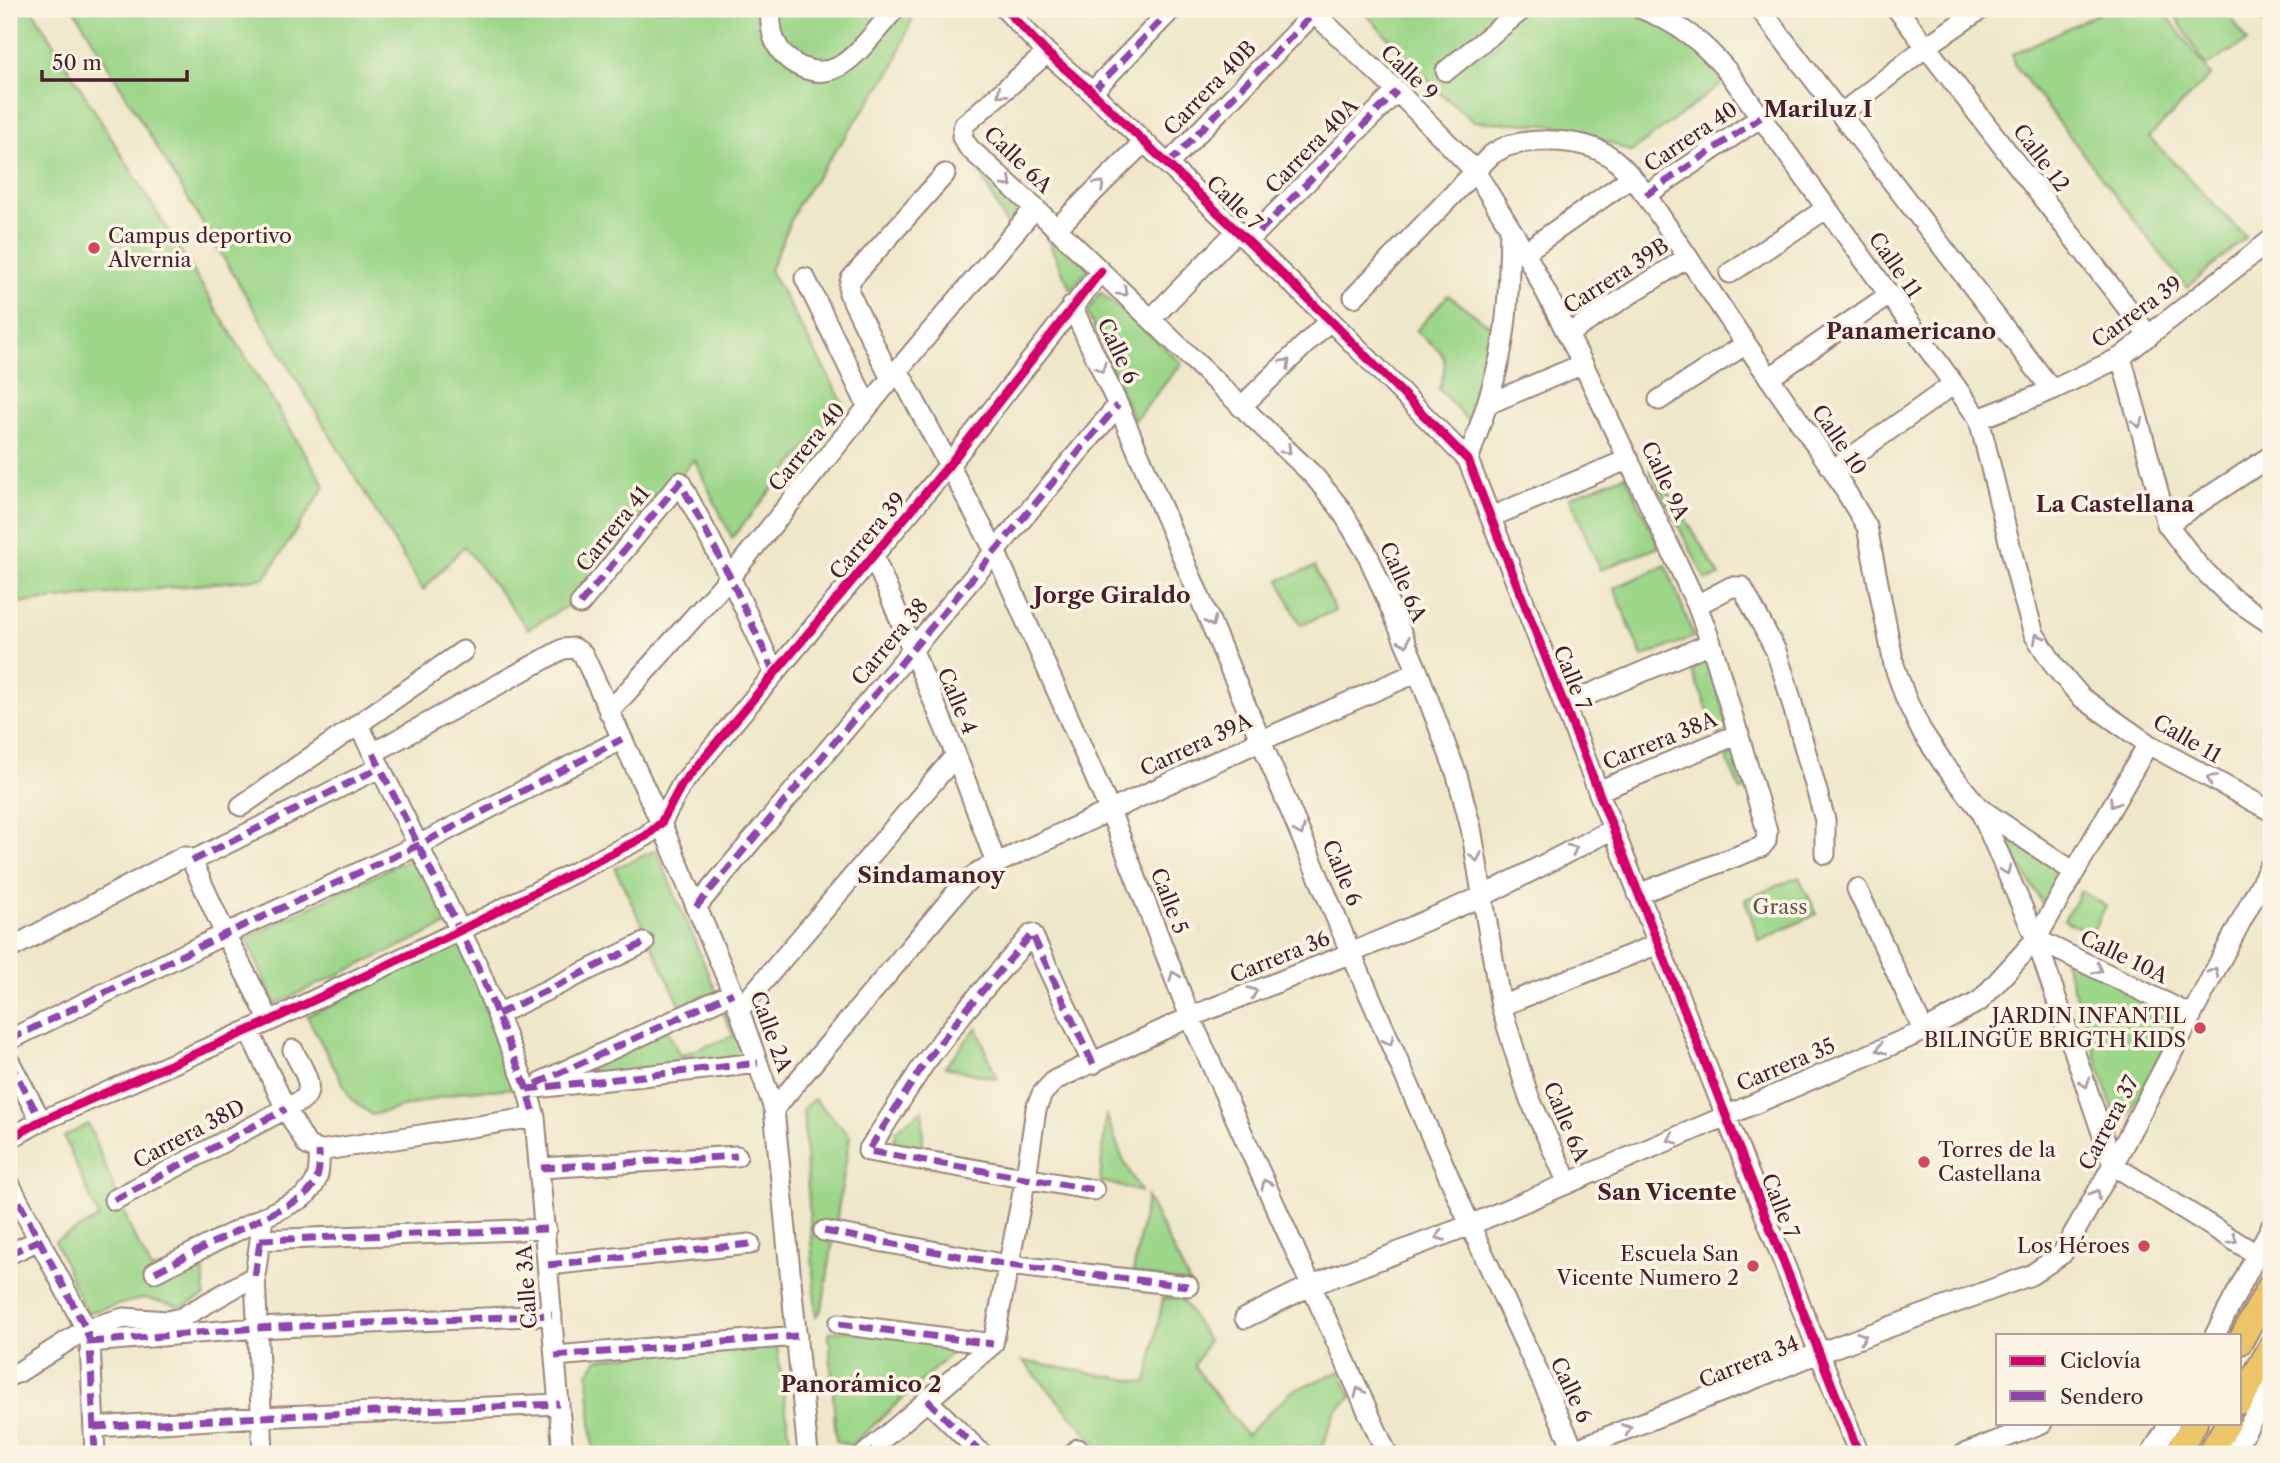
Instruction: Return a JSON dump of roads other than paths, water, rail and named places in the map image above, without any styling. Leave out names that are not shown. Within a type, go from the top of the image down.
[{"type":"main road","points":[[2242,1338],[2271,1284]]},
{"type":"main road","points":[[2242,1398],[2271,1347]]},
{"type":"main road","points":[[2177,1454],[2194,1424]]},
{"type":"main road","points":[[2210,1454],[2227,1424]]},
{"type":"street","points":[[771,9],[775,41],[791,62],[810,71],[826,72],[850,59],[895,9]]},
{"type":"street","name":"Calle 7","points":[[1005,9],[1047,54],[1248,235],[1468,460],[1859,1454]]},
{"type":"street","points":[[1092,92],[1172,9]]},
{"type":"street","points":[[1446,71],[1523,9]]},
{"type":"street","name":"Calle 11","points":[[1643,9],[1686,30],[1709,49],[1979,419],[2034,634],[2056,668],[2081,697],[2148,744],[2271,811]]},
{"type":"street","points":[[1760,9],[2052,390]]},
{"type":"street","name":"Calle 12","points":[[1897,9],[2149,336]]},
{"type":"street","points":[[1841,114],[1927,46],[1981,9]]},
{"type":"street","points":[[2268,9],[2271,13]]},
{"type":"street","name":"Calle 9","points":[[1312,11],[1397,91],[1475,172]]},
{"type":"street","name":"Carrera 40B","points":[[1168,164],[1312,11]]},
{"type":"street","name":"Calle 6A","points":[[1047,54],[964,125],[962,137],[969,148],[1314,476],[1340,508],[1367,553],[1418,671],[1457,775],[1471,828],[1501,1006],[1528,1095],[1568,1183]]},
{"type":"street","name":"Carrera 40A","points":[[1151,319],[1248,235],[1397,91]]},
{"type":"street","name":"Carrera 40","points":[[1646,195],[1761,117]]},
{"type":"street","points":[[1056,229],[1144,142]]},
{"type":"street","name":"Calle 10","points":[[1354,297],[1491,155],[1509,145],[1558,142],[1584,146],[1607,155],[1632,177],[1646,195],[1833,470],[1867,527],[1894,665],[1921,730],[1943,764],[1979,807],[2074,872]]},
{"type":"street","name":"Calle 9A","points":[[1475,172],[1525,252],[1568,334],[1697,605],[1711,643],[1767,831],[1766,841],[1761,847],[1638,894]]},
{"type":"street","name":"Calle 5","points":[[945,174],[851,279],[849,293],[949,465],[996,553],[1110,811],[1190,1017],[1387,1454]]},
{"type":"street","points":[[1525,252],[1632,177]]},
{"type":"street","name":"Carrera 40","points":[[610,712],[730,577],[895,374],[1035,208]]},
{"type":"street","points":[[1730,273],[1827,208]]},
{"type":"street","points":[[1468,460],[1488,404],[1500,355],[1508,284],[1510,228]]},
{"type":"street","name":"Carrera 39","points":[[1979,419],[2052,390],[2121,357],[2271,240]]},
{"type":"street","name":"Carrera 39B","points":[[1568,334],[1688,257]]},
{"type":"street","name":"Carrera 39","points":[[661,822],[682,784],[774,671],[874,557],[1101,271]]},
{"type":"street","points":[[805,278],[868,407]]},
{"type":"street","points":[[1769,378],[1889,295]]},
{"type":"street","name":"Calle 6","points":[[1072,306],[1118,405],[1351,953],[1571,1453]]},
{"type":"street","points":[[1241,407],[1330,320]]},
{"type":"street","points":[[1658,400],[1746,344]]},
{"type":"street","points":[[2121,357],[2167,524],[2197,564],[2231,597],[2271,624]]},
{"type":"street","points":[[1488,404],[1583,364]]},
{"type":"street","points":[[1833,470],[1954,384]]},
{"type":"street","name":"Carrera 38","points":[[696,907],[1118,405]]},
{"type":"street","points":[[2167,524],[2271,456]]},
{"type":"street","points":[[1491,517],[1629,459]]},
{"type":"street","name":"Carrera 41","points":[[580,604],[680,482],[730,577]]},
{"type":"street","name":"Calle 4","points":[[874,557],[956,755],[996,863]]},
{"type":"street","points":[[730,577],[774,671]]},
{"type":"street","points":[[1697,605],[1731,587],[1742,587],[1776,651],[1825,820],[1825,854]]},
{"type":"street","points":[[1564,705],[1711,643]]},
{"type":"street","name":"Calle 2A","points":[[376,761],[562,649],[574,648],[583,653],[661,822],[736,1002],[774,1109],[808,1454]]},
{"type":"street","points":[[241,806],[463,651]]},
{"type":"street","name":"Carrera 39A","points":[[774,1109],[961,887],[978,872],[1418,671]]},
{"type":"street","name":"Calle 3A","points":[[358,724],[461,930],[498,1014],[535,1117],[563,1454]]},
{"type":"street","name":"Carrera 38A","points":[[1598,791],[1739,734]]},
{"type":"street","points":[[9,1040],[225,934],[419,845],[622,739]]},
{"type":"street","name":"Carrera 35","points":[[1245,1318],[1312,1285],[1470,1225],[1924,1031],[1980,1001],[2036,939],[2148,744]]},
{"type":"street","points":[[527,1089],[736,1002],[956,755]]},
{"type":"street","points":[[192,862],[376,761]]},
{"type":"street","points":[[1979,807],[2036,939],[2113,1165],[2256,1254]]},
{"type":"street","points":[[9,1139],[41,1121],[249,1031],[461,930],[630,845],[661,822]]},
{"type":"street","name":"Carrera 36","points":[[1026,1177],[1036,1109],[1042,1094],[1055,1080],[1190,1017],[1351,953],[1483,895],[1613,829]]},
{"type":"street","points":[[9,949],[183,857],[192,862],[270,1021]]},
{"type":"street","name":"Carrera 37","points":[[2062,1254],[2113,1165],[2271,864]]},
{"type":"street","points":[[1857,889],[1924,1031]]},
{"type":"street","points":[[1093,1064],[1032,934],[964,1012],[924,1064],[868,1151],[1094,1190]]},
{"type":"street","name":"Calle 10A","points":[[2036,939],[2191,1015]]},
{"type":"street","points":[[498,1014],[644,943]]},
{"type":"street","points":[[1501,1006],[1658,944]]},
{"type":"street","points":[[249,1031],[286,1109],[307,1145],[319,1151],[535,1117]]},
{"type":"street","name":"Carrera 38D","points":[[114,1200],[304,1099],[310,1093],[310,1085],[293,1051]]},
{"type":"street","points":[[9,1061],[41,1121]]},
{"type":"street","points":[[527,1089],[758,1063]]},
{"type":"street","points":[[155,1272],[309,1192],[320,1174],[319,1151]]},
{"type":"street","points":[[541,1168],[737,1156]]},
{"type":"street","points":[[869,1453],[993,1344],[1026,1177]]},
{"type":"street","points":[[9,1183],[88,1336],[95,1454]]},
{"type":"street","points":[[263,1218],[255,1276],[263,1454]]},
{"type":"street","points":[[2216,1334],[2271,1227]]},
{"type":"street","points":[[260,1240],[546,1229]]},
{"type":"street","points":[[824,1231],[1008,1265],[1188,1286]]},
{"type":"street","points":[[9,1254],[39,1240]]},
{"type":"street","points":[[548,1265],[750,1244]]},
{"type":"street","name":"Carrera 34","points":[[1571,1453],[1819,1353],[2031,1275],[2062,1254]]},
{"type":"street","points":[[9,1376],[124,1318],[167,1321],[181,1318],[255,1276]]},
{"type":"street","points":[[88,1336],[552,1315]]},
{"type":"street","points":[[839,1324],[993,1344]]},
{"type":"street","points":[[555,1356],[797,1336]]},
{"type":"street","points":[[2232,1454],[2271,1388]]},
{"type":"street","points":[[928,1400],[982,1454]]},
{"type":"street","points":[[94,1427],[559,1404]]},
{"type":"street","points":[[1964,1454],[2039,1424]]},
{"type":"street","points":[[2151,1454],[2169,1424]]},
{"type":"place","name":"Campus deportivo Alvernia","points":[[94,248]]},
{"type":"place","name":"JARDIN INFANTIL BILINGÜE BRIGTH KIDS","points":[[2200,1028]]},
{"type":"place","name":"Torres de la Castellana","points":[[1924,1162]]},
{"type":"place","name":"Los Héroes","points":[[2144,1246]]},
{"type":"place","name":"Escuela San Vicente Numero 2","points":[[1753,1266]]},
{"type":"district","name":"Mariluz I","points":[[1818,109]]},
{"type":"district","name":"Panamericano","points":[[1911,331]]},
{"type":"district","name":"La Castellana","points":[[2115,504]]},
{"type":"district","name":"Jorge Giraldo","points":[[1112,595]]},
{"type":"district","name":"Sindamanoy","points":[[931,875]]},
{"type":"district","name":"San Vicente","points":[[1667,1192]]},
{"type":"district","name":"Panorámico 2","points":[[861,1384]]},
{"type":"park label","name":"Grass","points":[[1780,907]]}]
